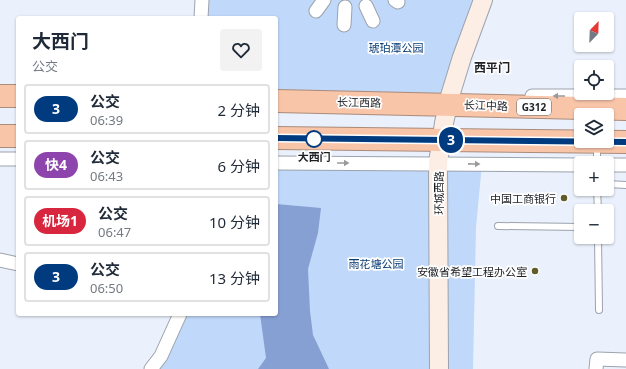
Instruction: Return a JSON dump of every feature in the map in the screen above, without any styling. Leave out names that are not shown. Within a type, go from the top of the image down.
[{"type":"highway","points":[[0,96],[16,96]]},
{"type":"highway","name":"长江西路","points":[[278,101],[446,102]]},
{"type":"highway","name":"长江中路","points":[[446,102],[626,109]]},
{"type":"highway","points":[[0,136],[16,136]]},
{"type":"highway","points":[[278,138],[437,140],[597,152],[626,142]]},
{"type":"street","points":[[201,16],[202,0]]},
{"type":"street","name":"环城西路","points":[[440,369],[437,140],[446,102],[483,0]]},
{"type":"street","points":[[366,6],[373,20]]},
{"type":"street","points":[[344,25],[345,7]]},
{"type":"street","points":[[0,89],[16,90]]},
{"type":"street","points":[[278,93],[421,94],[446,102],[626,96]]},
{"type":"street","points":[[0,159],[16,159]]},
{"type":"street","points":[[278,163],[574,165]]},
{"type":"street","points":[[614,165],[626,165]]},
{"type":"street","points":[[0,260],[16,264]]},
{"type":"street","points":[[151,369],[161,356],[179,316]]},
{"type":"street","points":[[596,369],[597,359],[626,360]]},
{"type":"lane","points":[[614,184],[626,185]]},
{"type":"lane","points":[[498,226],[574,227]]},
{"type":"lane","points":[[598,244],[599,310]]},
{"type":"green space","name":"琥珀潭公园","points":[[202,0],[483,0],[450,96],[278,93],[278,16],[201,16]]},
{"type":"green space","name":"雨花塘公园","points":[[278,163],[482,164],[476,227],[473,369],[151,369],[179,316],[278,316]]},
{"type":"shaded area","points":[[278,204],[321,208],[318,233],[308,269],[310,311],[313,335],[329,369],[258,369],[266,358],[260,316],[278,316]]},
{"type":"bus line","name":"3","points":[[278,138],[626,142]]},
{"type":"place","name":"大西门","points":[[314,139]]},
{"type":"place","name":"中国工商银行","points":[[564,198]]},
{"type":"place","name":"安徽省希望工程办公室","points":[[535,271]]},
{"type":"district","name":"西平门","points":[[492,67]]}]
